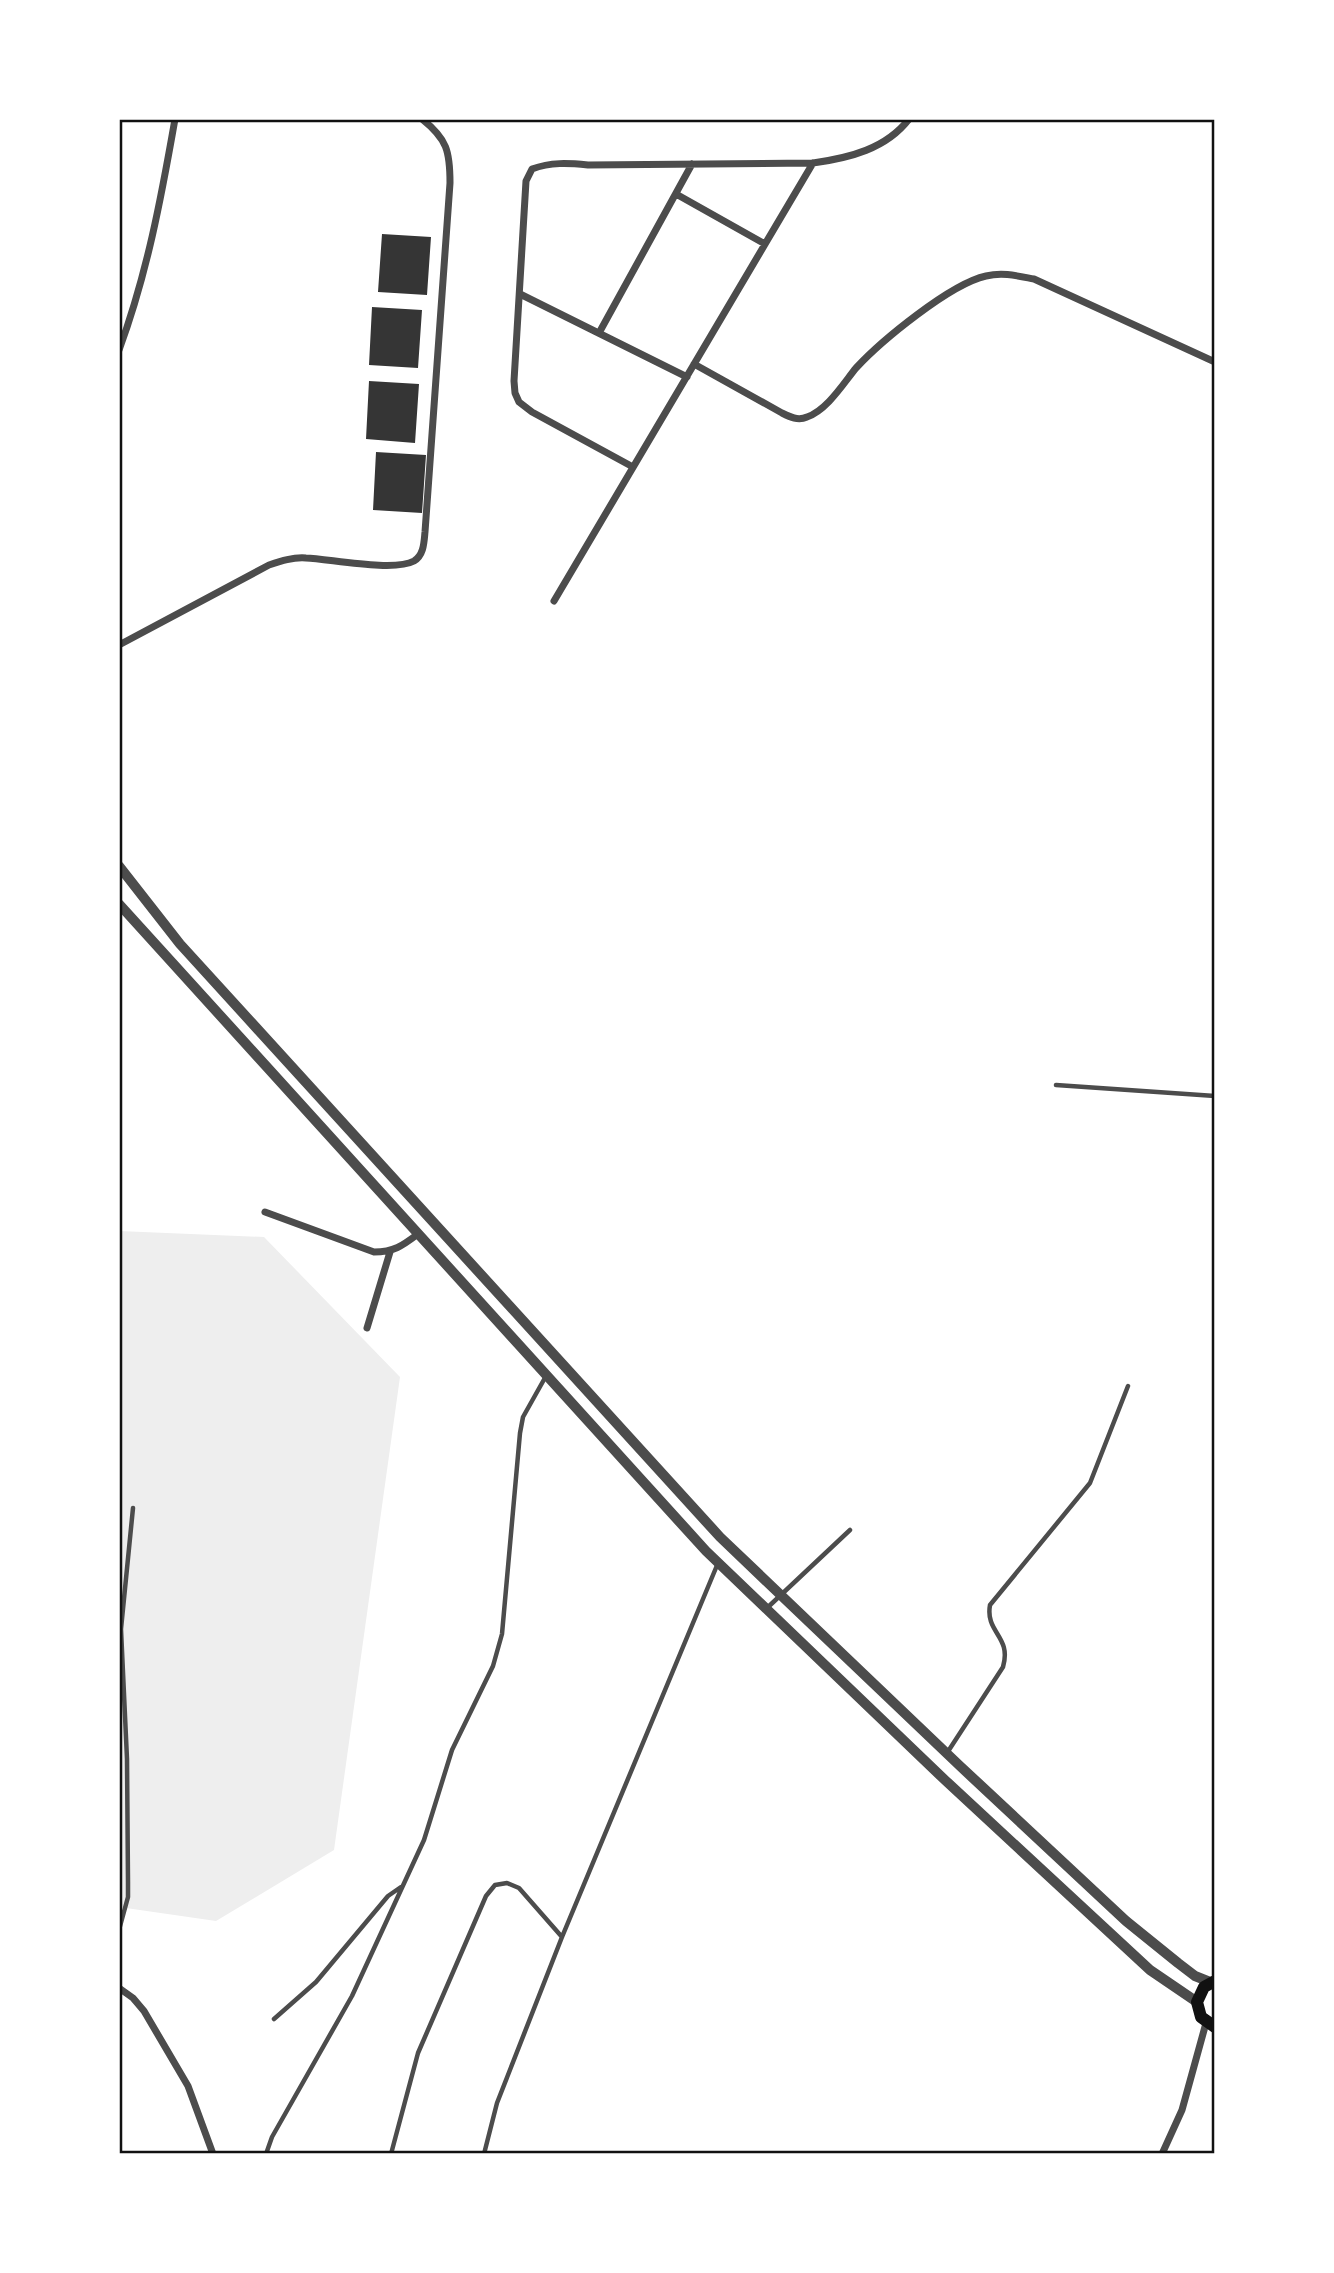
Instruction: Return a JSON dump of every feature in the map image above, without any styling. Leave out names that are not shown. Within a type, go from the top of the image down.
[{"type":"main road","points":[[1213,1981],[1203,1987],[1196,2001],[1197,2010],[1213,2026]]},
{"type":"street","points":[[119,350],[138,298],[161,202],[175,119]]},
{"type":"street","points":[[119,645],[269,565],[284,560],[303,557],[393,565],[415,561],[422,552],[450,160],[446,145],[438,132],[422,119]]},
{"type":"street","points":[[633,467],[532,412],[519,402],[515,393],[526,181],[532,169],[558,163],[813,163],[842,159],[873,148],[901,130],[909,119]]},
{"type":"street","points":[[554,601],[813,163]]},
{"type":"street","points":[[599,333],[692,164]]},
{"type":"street","points":[[676,194],[765,244]]},
{"type":"street","points":[[694,364],[782,414],[797,419],[808,417],[820,409],[864,360],[902,326],[962,285],[985,276],[1007,274],[1034,279],[1215,362]]},
{"type":"street","points":[[520,294],[687,377]]},
{"type":"street","points":[[119,866],[199,965],[710,1527],[1126,1921],[1195,1976],[1213,1981]]},
{"type":"street","points":[[119,904],[719,1563],[1150,1970],[1196,2001]]},
{"type":"street","points":[[265,1212],[374,1252],[390,1252],[418,1234]]},
{"type":"street","points":[[367,1328],[390,1252]]},
{"type":"street","points":[[119,1988],[134,1998],[144,2011],[188,2086],[213,2154]]},
{"type":"street","points":[[1162,2154],[1213,2026]]},
{"type":"lane","points":[[1056,1085],[1215,1096]]},
{"type":"lane","points":[[265,2154],[352,1996],[403,1886],[430,1825],[452,1751],[498,1651],[502,1634],[520,1433],[523,1418],[546,1375]]},
{"type":"lane","points":[[947,1754],[1003,1667],[1006,1655],[1004,1643],[988,1615],[990,1605],[1090,1483],[1128,1386]]},
{"type":"lane","points":[[119,1930],[126,1906],[128,1882],[127,1759],[121,1629],[133,1508]]},
{"type":"lane","points":[[767,1609],[850,1530]]},
{"type":"lane","points":[[484,2154],[497,2103],[562,1937],[719,1563]]},
{"type":"lane","points":[[391,2154],[418,2053],[486,1896],[495,1885],[506,1883],[519,1888],[562,1937]]},
{"type":"lane","points":[[274,2019],[316,1982],[388,1896],[403,1886]]},
{"type":"shaded area","points":[[119,1231],[264,1237],[400,1377],[334,1850],[216,1921],[119,1907]]},
{"type":"building","points":[[382,234],[431,237],[427,295],[378,292]]},
{"type":"building","points":[[372,307],[422,310],[418,368],[369,365]]},
{"type":"building","points":[[369,381],[419,384],[415,443],[366,439]]},
{"type":"building","points":[[376,452],[426,455],[422,513],[373,510]]}]
